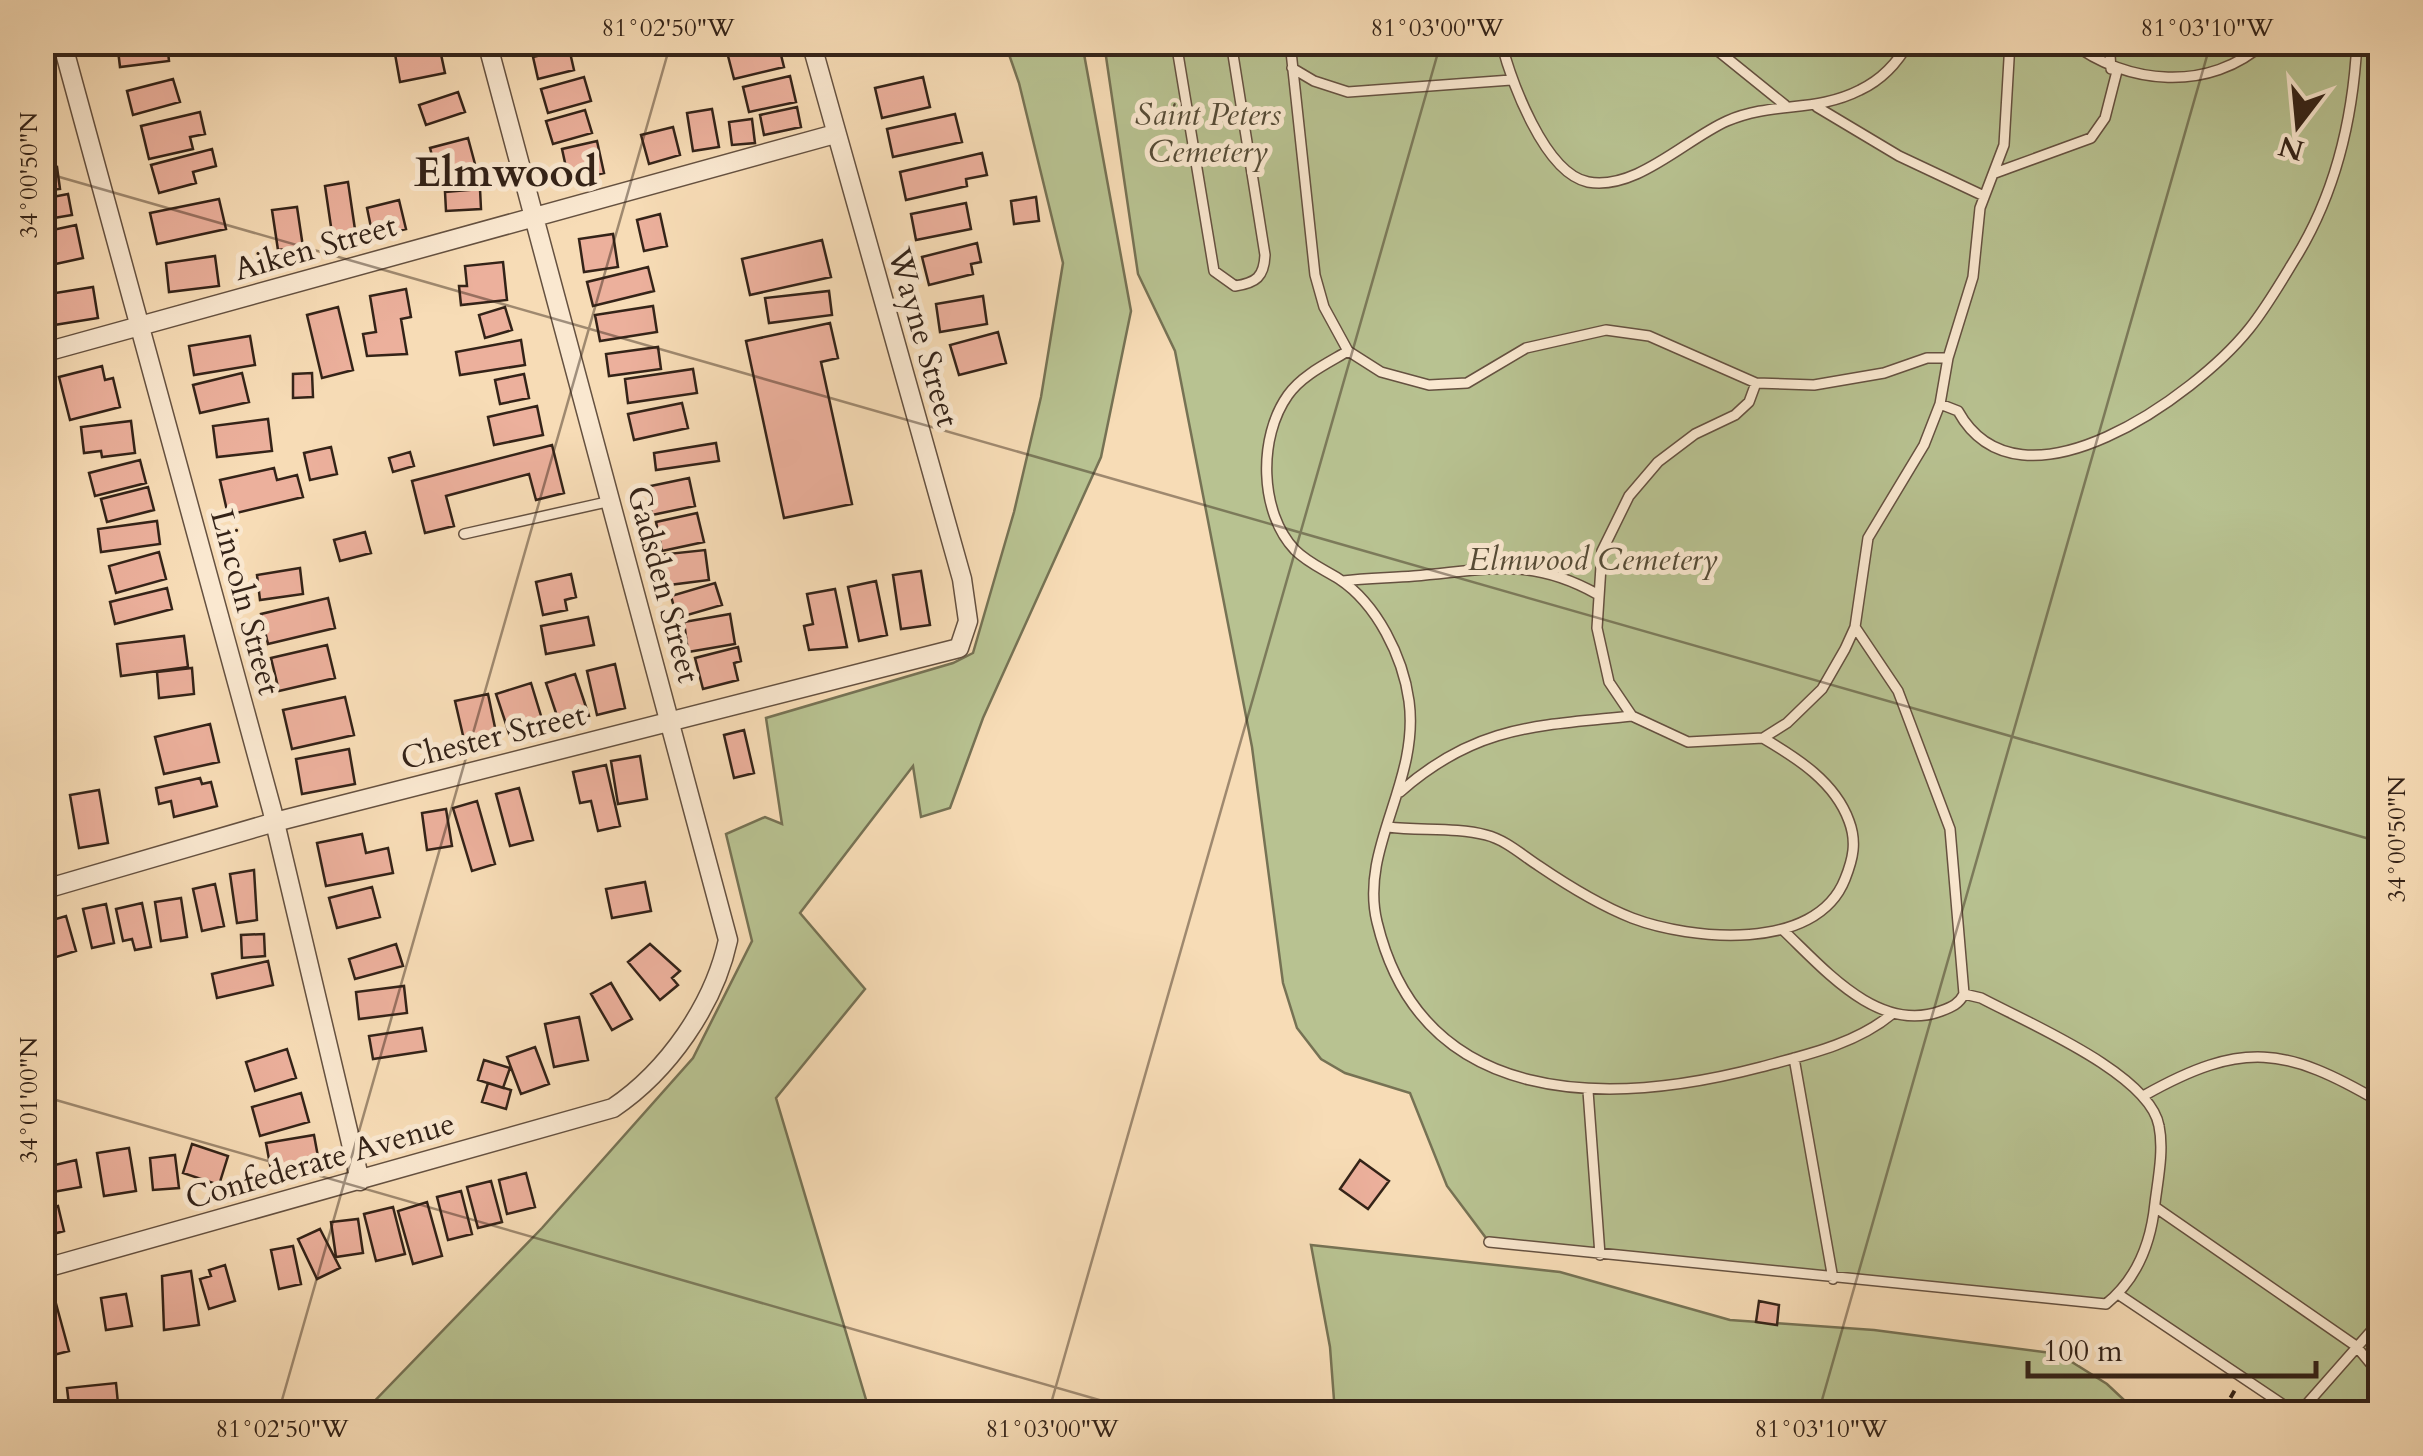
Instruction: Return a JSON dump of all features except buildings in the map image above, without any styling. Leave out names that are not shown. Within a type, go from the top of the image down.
[{"type":"street","name":"Lincoln Street","points":[[62,42],[275,822],[360,1181]]},
{"type":"street","name":"Gadsden Street","points":[[486,42],[728,940],[721,971],[682,1037],[648,1084],[614,1108]]},
{"type":"street","name":"Wayne Street","points":[[811,42],[962,579],[968,622],[959,648]]},
{"type":"street","name":"Aiken Street","points":[[42,353],[834,134]]},
{"type":"street","name":"Chester Street","points":[[42,890],[275,822],[959,648]]},
{"type":"street","name":"Confederate Avenue","points":[[42,1269],[614,1108]]},
{"type":"lane","points":[[1176,42],[1214,271],[1235,286],[1257,280],[1264,271],[1265,256],[1231,42]]},
{"type":"lane","points":[[1290,42],[1314,275],[1324,307],[1348,351],[1381,372],[1429,385],[1450,386],[1485,376],[1526,348],[1585,331],[1625,331],[1649,336],[1756,384],[1814,385],[1884,373],[1927,358],[1948,358]]},
{"type":"lane","points":[[1501,42],[1511,80],[1555,156],[1572,174],[1591,183],[1620,180],[1728,121],[1784,105],[1817,107],[1899,156],[1984,196]]},
{"type":"lane","points":[[1706,42],[1784,105]]},
{"type":"lane","points":[[1817,107],[1878,79],[1909,42]]},
{"type":"lane","points":[[1400,792],[1434,762],[1496,734],[1543,722],[1632,716],[1688,742],[1763,738],[1787,723],[1822,689],[1855,627],[1868,538],[1924,445],[1940,404],[1948,358],[1974,276],[1984,196],[2008,124],[2010,42]]},
{"type":"lane","points":[[2071,42],[2114,70],[2148,78],[2188,76],[2224,66],[2266,42]]},
{"type":"lane","points":[[1995,172],[2091,138],[2105,118],[2114,70],[2109,42]]},
{"type":"lane","points":[[1940,404],[1958,411],[1970,433],[1992,448],[2013,454],[2044,454],[2067,451],[2128,427],[2196,379],[2250,328],[2314,221],[2344,144],[2354,98],[2357,42]]},
{"type":"lane","points":[[1292,68],[1314,81],[1348,92],[1511,80]]},
{"type":"lane","points":[[1348,351],[1289,392],[1266,455],[1271,500],[1280,528],[1294,550],[1343,582],[1368,605],[1387,635],[1402,677],[1410,730],[1400,792],[1373,873],[1372,897],[1384,948],[1408,1000],[1429,1026],[1474,1059],[1535,1082],[1588,1090],[1672,1087],[1794,1058],[1870,1032],[1892,1014]]},
{"type":"lane","points":[[1632,716],[1615,692],[1603,663],[1597,594],[1602,551],[1629,496],[1678,446],[1749,402],[1756,384]]},
{"type":"lane","points":[[464,534],[611,501]]},
{"type":"lane","points":[[1343,582],[1504,566],[1566,577],[1597,594]]},
{"type":"lane","points":[[1784,931],[1838,982],[1892,1014],[1930,1015],[1951,1008],[1964,994],[1950,829],[1898,691],[1855,627]]},
{"type":"lane","points":[[1388,827],[1485,834],[1634,918],[1691,932],[1734,936],[1784,931],[1819,911],[1842,887],[1852,860],[1854,838],[1848,816],[1827,784],[1797,758],[1763,738]]},
{"type":"lane","points":[[1489,1242],[2088,1306],[2106,1304],[2138,1267],[2152,1234],[2160,1124],[2146,1095],[2034,1026],[1964,994]]},
{"type":"lane","points":[[2146,1095],[2193,1068],[2238,1058],[2284,1057],[2316,1066],[2380,1102]]},
{"type":"lane","points":[[1794,1058],[1833,1279]]},
{"type":"lane","points":[[1588,1090],[1600,1255]]},
{"type":"lane","points":[[2155,1207],[2356,1346],[2380,1375]]},
{"type":"lane","points":[[2118,1294],[2298,1414],[2380,1320]]},
{"type":"path","points":[[2183,1410],[2206,1400],[2211,1413],[2228,1402],[2243,1377]]},
{"type":"green space","points":[[1005,43],[1082,43],[1131,311],[1101,457],[983,718],[950,808],[921,817],[913,766],[800,913],[865,989],[776,1098],[870,1413],[363,1413],[542,1228],[693,1058],[752,941],[726,834],[765,817],[782,824],[766,718],[953,663],[973,653],[1014,512],[1041,397],[1063,263],[1019,83]]},
{"type":"green space","name":"Elmwood Cemetery","points":[[1104,43],[2380,43],[2380,1413],[2297,1413],[2118,1294],[2106,1304],[1489,1242],[1447,1186],[1410,1093],[1345,1073],[1321,1059],[1297,1028],[1283,983],[1252,747],[1175,351],[1138,274]]},
{"type":"green space","points":[[1311,1245],[1560,1272],[1730,1320],[1874,1330],[2059,1354],[2107,1384],[2138,1413],[1335,1413],[1330,1347]]},
{"type":"district","name":"Elmwood","points":[[506,171]]},
{"type":"park label","name":"Saint Peters Cemetery","points":[[1208,132]]}]
